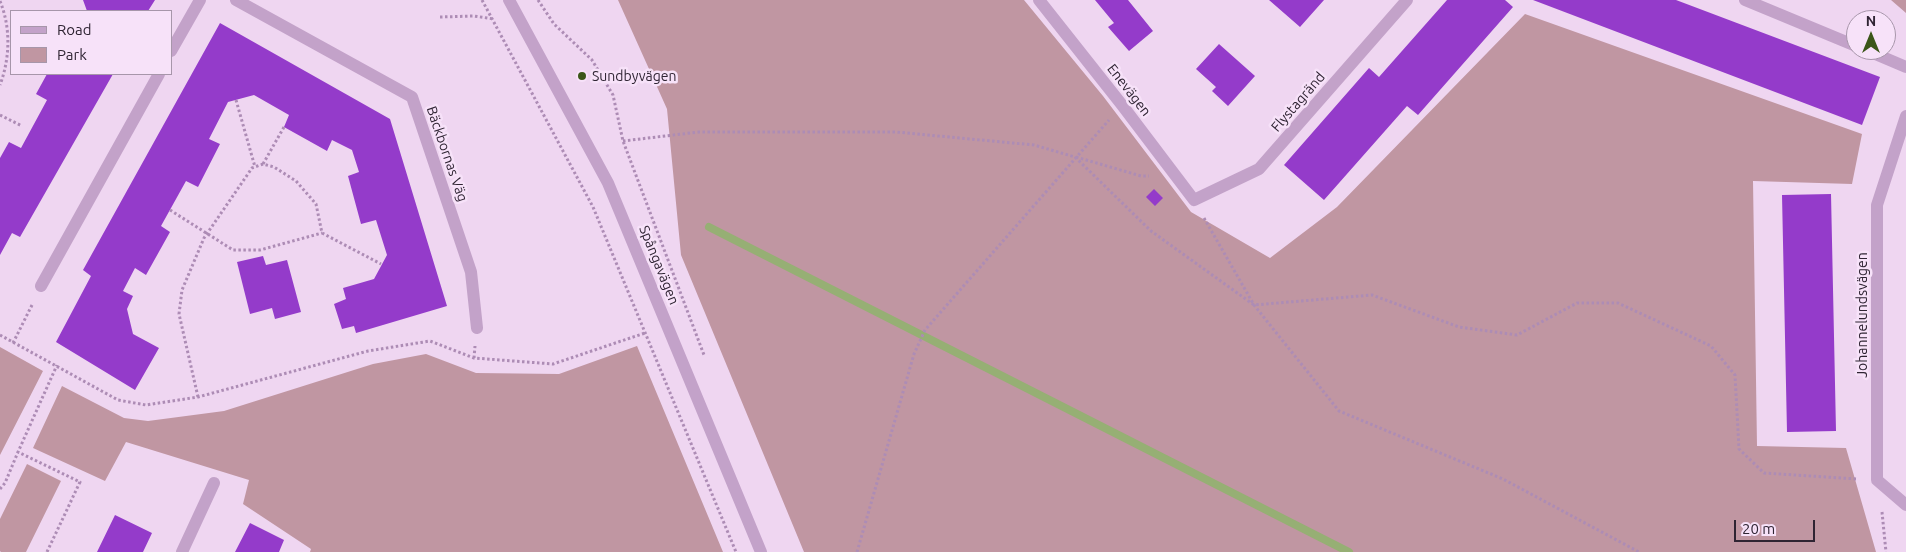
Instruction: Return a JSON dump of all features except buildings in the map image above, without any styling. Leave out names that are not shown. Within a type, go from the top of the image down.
[{"type":"street","points":[[172,49],[200,0]]},
{"type":"street","name":"Bäckbornas Väg","points":[[236,0],[412,96],[471,272],[478,328]]},
{"type":"street","name":"Spångavägen","points":[[509,0],[608,183],[761,552]]},
{"type":"street","name":"Enevägen","points":[[1039,0],[1194,200]]},
{"type":"street","name":"Flystagränd","points":[[1194,200],[1259,169],[1407,0]]},
{"type":"street","points":[[1745,0],[1846,42]]},
{"type":"street","points":[[1890,60],[1906,67]]},
{"type":"street","points":[[41,286],[158,75]]},
{"type":"street","name":"Johannelundsvägen","points":[[1877,480],[1877,205],[1906,116]]},
{"type":"street","points":[[1877,480],[1906,504]]},
{"type":"street","points":[[182,552],[214,483]]},
{"type":"path","points":[[482,0],[593,207],[736,552]]},
{"type":"path","points":[[538,0],[554,24],[592,60],[613,95],[623,141],[705,359]]},
{"type":"path","points":[[0,1],[6,14],[8,33],[8,54],[0,85]]},
{"type":"path","points":[[6,14],[10,16]]},
{"type":"path","points":[[440,17],[474,16],[493,20]]},
{"type":"path","points":[[236,100],[255,167]]},
{"type":"path","points":[[857,552],[914,354],[925,330],[1075,156],[1122,105]]},
{"type":"path","points":[[0,115],[22,126]]},
{"type":"path","points":[[263,164],[284,127]]},
{"type":"path","points":[[623,141],[699,132],[896,132],[1034,145],[1141,176],[1175,175]]},
{"type":"path","points":[[1075,156],[1151,231],[1254,305],[1372,295],[1460,327],[1517,335],[1577,303],[1618,303],[1711,346],[1735,375],[1739,449],[1764,473],[1877,480],[1884,521],[1886,552]]},
{"type":"path","points":[[198,397],[178,314],[182,290],[191,264],[207,233],[252,168],[263,164],[274,167],[296,181],[316,204],[322,233]]},
{"type":"path","points":[[1194,200],[1254,305],[1338,410],[1503,479],[1638,552]]},
{"type":"path","points":[[170,210],[233,250],[260,250],[322,233],[381,264]]},
{"type":"path","points":[[13,343],[41,286]]},
{"type":"path","points":[[0,335],[118,400],[146,405],[198,397],[368,350],[421,342],[430,341],[474,358],[553,364],[645,333]]},
{"type":"path","points":[[0,489],[5,483],[57,365]]},
{"type":"path","points":[[18,452],[80,482],[47,552]]},
{"type":"green space","points":[[618,0],[1024,0],[1103,96],[1191,212],[1270,258],[1337,207],[1525,14],[1862,134],[1852,184],[1753,181],[1757,446],[1846,448],[1876,552],[804,552],[681,255],[667,109]]},
{"type":"green space","points":[[1891,0],[1906,0],[1906,13]]},
{"type":"green space","points":[[637,346],[723,552],[310,552],[311,549],[243,504],[249,480],[126,442],[105,481],[33,448],[62,386],[124,418],[148,421],[224,411],[373,364],[426,354],[476,373],[559,374]]},
{"type":"green space","points":[[0,347],[43,371],[0,455]]},
{"type":"green space","points":[[27,464],[61,481],[26,552],[1,552],[0,519]]},
{"type":"waterway","points":[[709,227],[1349,552]]},
{"type":"place","name":"Sundbyvägen","points":[[582,76]]}]
